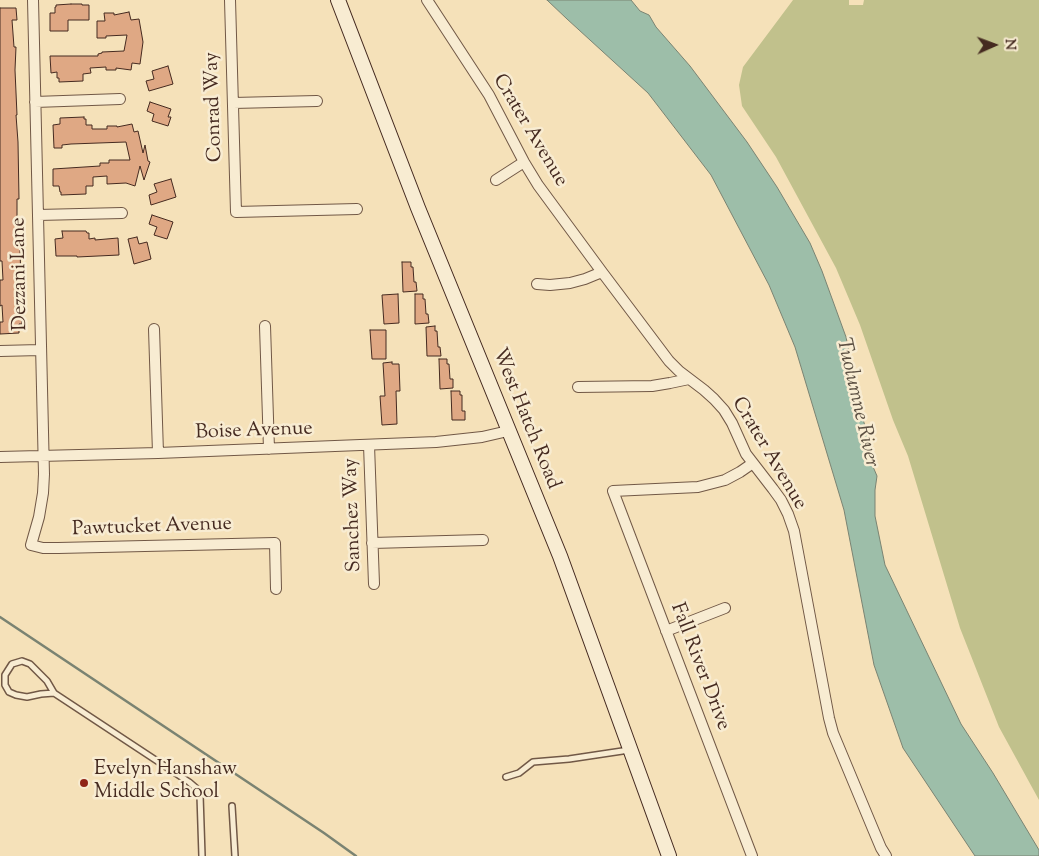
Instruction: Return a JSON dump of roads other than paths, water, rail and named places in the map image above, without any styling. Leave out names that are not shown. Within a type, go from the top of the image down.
[{"type":"main road","name":"West Hatch Road","points":[[338,0],[415,199],[560,556],[669,856]]},
{"type":"street","name":"Dezzani Lane","points":[[31,545],[43,493],[33,0]]},
{"type":"street","name":"Conrad Way","points":[[230,0],[236,212],[357,209]]},
{"type":"street","name":"Crater Avenue","points":[[427,0],[489,95],[538,185],[669,361],[704,390],[724,410],[746,454],[781,500],[794,531],[831,725],[873,829],[886,856]]},
{"type":"street","points":[[35,102],[120,99]]},
{"type":"street","points":[[233,104],[317,101]]},
{"type":"street","points":[[496,180],[524,162]]},
{"type":"street","points":[[38,215],[122,213]]},
{"type":"street","points":[[537,284],[570,283],[602,272]]},
{"type":"street","points":[[265,326],[269,449]]},
{"type":"street","points":[[154,329],[158,453]]},
{"type":"street","points":[[0,351],[40,350]]},
{"type":"street","points":[[578,388],[652,386],[689,379]]},
{"type":"street","name":"Boise Avenue","points":[[0,457],[369,445],[482,438],[508,430]]},
{"type":"street","name":"Sanchez Way","points":[[369,445],[374,584]]},
{"type":"street","name":"Fall River Drive","points":[[752,856],[613,491],[698,488],[725,480],[753,463]]},
{"type":"street","points":[[372,542],[483,540]]},
{"type":"street","name":"Pawtucket Avenue","points":[[31,545],[43,548],[58,548],[275,543],[276,588]]},
{"type":"street","points":[[666,631],[724,608]]},
{"type":"lane","points":[[54,693],[27,697],[16,695],[9,692],[5,685],[5,675],[12,664],[22,662],[30,664],[47,681],[54,693],[196,788],[200,795],[202,856]]},
{"type":"lane","points":[[506,777],[519,772],[533,762],[630,750]]},
{"type":"lane","points":[[232,806],[234,856]]},
{"type":"water","name":"Tuolumne River","points":[[547,0],[631,0],[640,11],[649,15],[656,27],[690,66],[747,142],[777,187],[810,243],[846,337],[862,416],[872,449],[871,462],[877,476],[875,516],[885,565],[961,724],[1039,850],[1039,856],[975,856],[903,748],[874,665],[844,510],[795,347],[769,285],[711,175],[648,93]]},
{"type":"waterway","points":[[0,617],[356,856]]},
{"type":"place","name":"Evelyn Hanshaw Middle School","points":[[84,783]]}]
